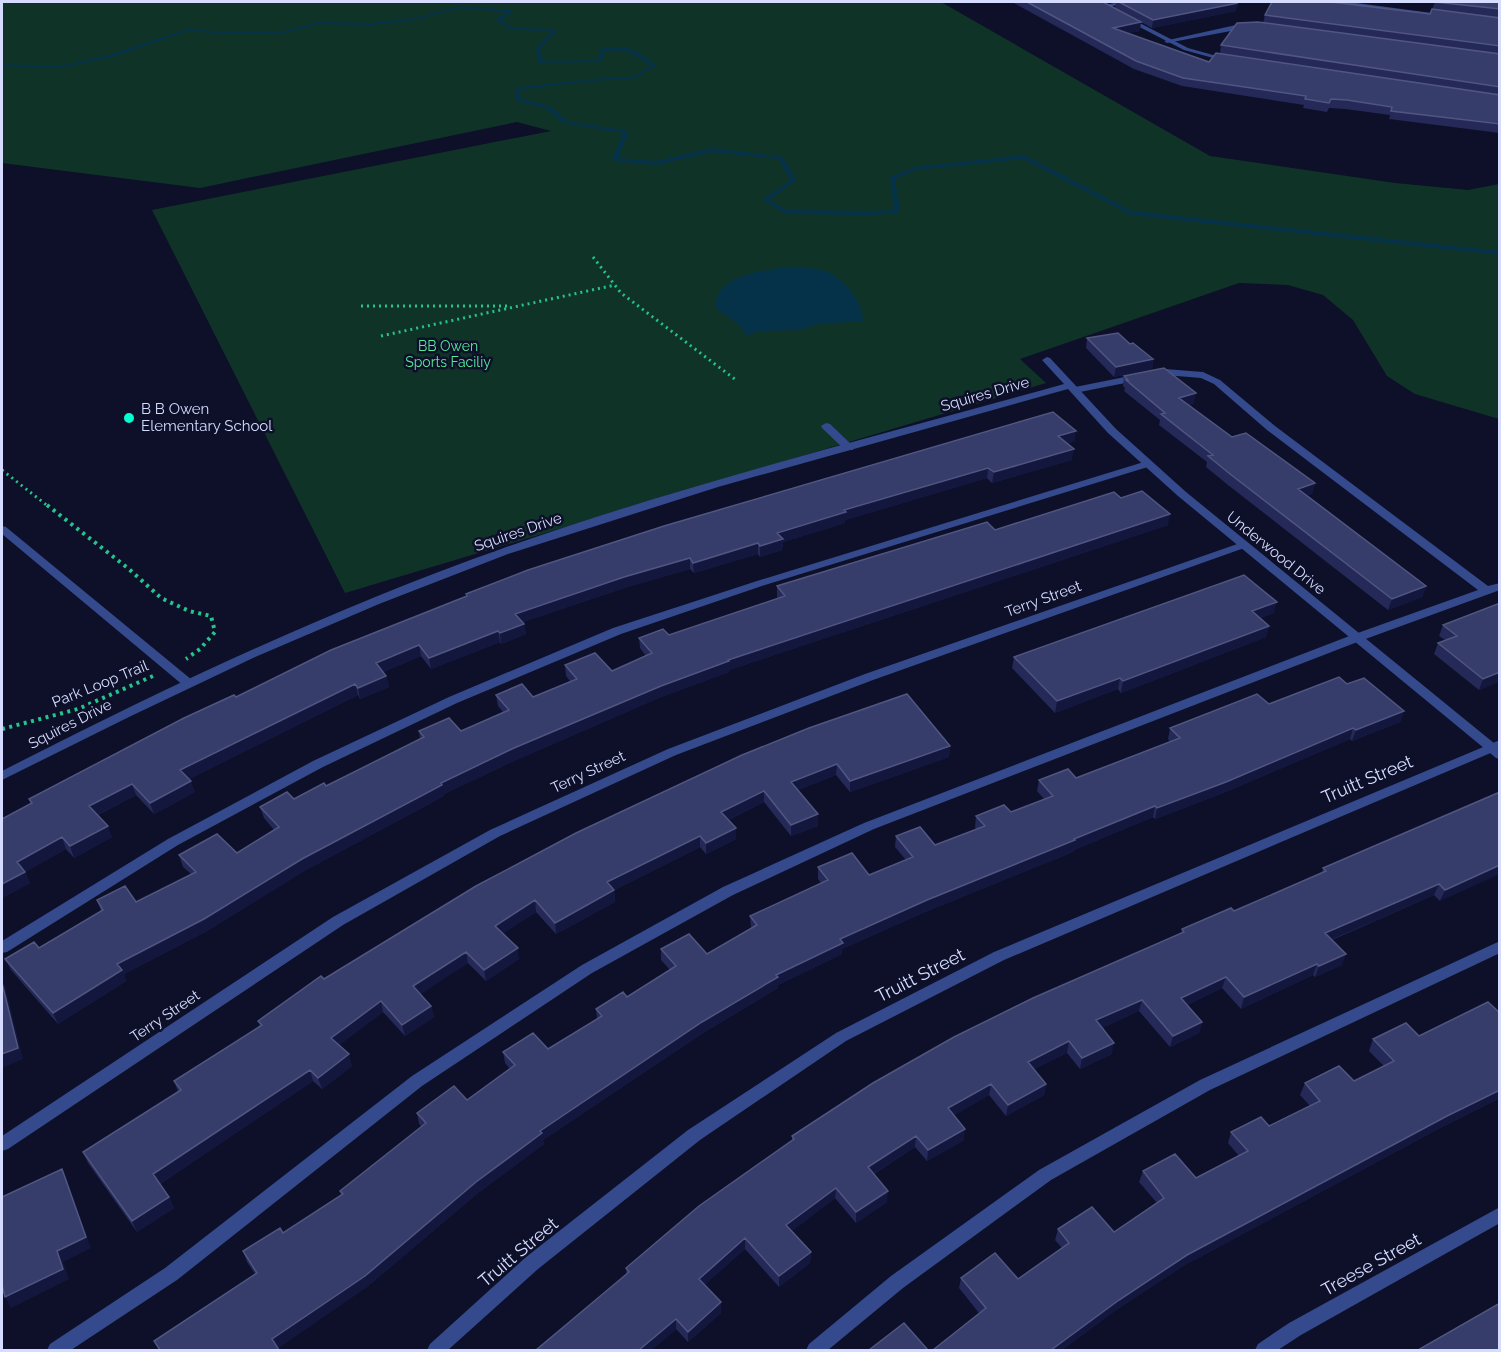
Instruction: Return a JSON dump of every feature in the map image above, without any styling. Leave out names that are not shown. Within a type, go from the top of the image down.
[{"type":"street","points":[[1095,2],[1113,11]]},
{"type":"street","points":[[1104,6],[1127,2]]},
{"type":"street","points":[[1338,2],[1375,4],[1454,16]]},
{"type":"street","points":[[1122,16],[1186,49],[1232,61]]},
{"type":"street","points":[[1167,41],[1236,27],[1256,26]]},
{"type":"street","name":"Underwood Drive","points":[[1047,360],[1113,431],[1148,464],[1356,638],[1497,749]]},
{"type":"street","name":"Squires Drive","points":[[2,776],[188,683],[364,606],[503,552],[636,508],[849,448],[1072,388],[1165,372],[1203,375],[1217,382],[1270,428],[1493,588]]},
{"type":"street","points":[[825,426],[849,448]]},
{"type":"street","points":[[2,948],[173,842],[318,764],[464,695],[617,631],[727,594],[1148,464]]},
{"type":"street","points":[[2,528],[188,683]]},
{"type":"street","name":"Terry Street","points":[[2,1144],[338,921],[495,832],[672,752],[868,677],[1243,545]]},
{"type":"street","points":[[56,1350],[171,1274],[417,1081],[587,969],[718,897],[869,826],[1356,638],[1493,588]]},
{"type":"street","name":"Truitt Street","points":[[436,1350],[532,1263],[694,1135],[841,1037],[999,956],[1497,749]]},
{"type":"street","points":[[815,1350],[897,1282],[1045,1175],[1205,1085],[1500,946]]},
{"type":"street","name":"Treese Street","points":[[1264,1350],[1295,1329],[1500,1214]]},
{"type":"path","points":[[593,256],[621,293],[736,380]]},
{"type":"path","points":[[381,336],[615,285]]},
{"type":"path","points":[[361,306],[516,306]]},
{"type":"path","name":"Park Loop Trail","points":[[2,470],[129,569],[162,598],[189,611],[211,616],[215,632],[200,649],[171,669],[125,686],[78,709],[2,729]]},
{"type":"green space","name":"BB Owen Sports Faciliy","points":[[2,2],[941,2],[1210,156],[1395,183],[1468,190],[1499,184],[1499,419],[1415,394],[1387,376],[1353,320],[1323,295],[1288,285],[1239,283],[1020,359],[1046,383],[345,593],[152,210],[551,131],[517,122],[200,188],[2,163]]},
{"type":"water","points":[[785,267],[813,268],[835,276],[855,297],[861,309],[863,321],[819,324],[799,330],[759,331],[746,336],[737,323],[715,307],[719,293],[732,281],[749,274]]},
{"type":"building","points":[[1027,2],[1103,2],[1141,22],[1113,28],[1209,62],[1216,53],[1500,95],[1500,124],[1391,111],[1392,107],[1347,100],[1331,99],[1329,103],[1305,99],[1306,96],[1183,78],[1136,61]]},
{"type":"building","points":[[1119,2],[1234,2],[1238,3],[1153,20]]},
{"type":"building","points":[[1272,2],[1331,2],[1430,14],[1432,9],[1500,18],[1500,46],[1265,15]]},
{"type":"building","points":[[1435,2],[1500,2],[1500,9]]},
{"type":"building","points":[[1258,22],[1500,54],[1500,87],[1221,45],[1237,23]]},
{"type":"building","points":[[1118,333],[1153,359],[1116,367],[1087,338]]},
{"type":"building","points":[[1164,368],[1196,393],[1179,398],[1232,437],[1246,433],[1315,483],[1298,489],[1426,586],[1392,599],[1208,456],[1213,455],[1161,414],[1165,413],[1124,376]]},
{"type":"building","points":[[1053,412],[1076,431],[1058,436],[1074,449],[994,472],[988,468],[844,510],[846,512],[777,533],[783,539],[760,546],[758,543],[693,563],[690,558],[624,577],[515,614],[524,624],[500,633],[498,631],[429,658],[419,645],[376,663],[386,676],[358,688],[355,684],[180,770],[191,781],[150,803],[132,784],[89,806],[108,826],[70,846],[62,837],[17,862],[25,872],[2,884],[2,819],[32,803],[29,799],[184,718],[234,695],[236,697],[331,650],[528,570],[664,526]]},
{"type":"building","points":[[1142,491],[1170,514],[728,660],[514,748],[441,783],[442,785],[302,859],[204,919],[117,964],[122,970],[53,1013],[5,959],[34,942],[39,948],[103,910],[97,900],[125,886],[136,902],[196,872],[179,855],[217,834],[237,853],[279,827],[260,807],[287,792],[294,799],[324,783],[326,786],[424,737],[419,731],[449,718],[461,731],[509,710],[496,695],[522,684],[533,697],[577,679],[565,665],[595,653],[612,671],[652,653],[639,638],[663,629],[669,635],[785,596],[777,586],[987,522],[995,530],[1114,492],[1121,498]]},
{"type":"building","points":[[1244,575],[1277,602],[1252,611],[1269,626],[1123,681],[1120,678],[1057,701],[1014,657]]},
{"type":"building","points":[[1500,603],[1500,672],[1483,679],[1438,643],[1457,636],[1443,625]]},
{"type":"building","points":[[1339,677],[1347,684],[1364,678],[1404,711],[1356,730],[1353,728],[1226,782],[1157,808],[1155,806],[927,900],[840,939],[843,943],[776,975],[778,977],[702,1022],[540,1131],[542,1133],[476,1182],[365,1276],[272,1339],[279,1350],[160,1350],[154,1341],[257,1273],[243,1251],[280,1228],[283,1233],[343,1194],[340,1191],[426,1123],[417,1113],[454,1086],[467,1100],[515,1065],[503,1052],[533,1033],[548,1049],[602,1016],[596,1009],[623,992],[627,997],[676,966],[661,949],[689,934],[707,954],[757,925],[750,916],[828,880],[818,867],[852,853],[869,875],[913,857],[896,836],[920,827],[935,845],[985,826],[976,816],[1004,805],[1011,812],[1053,796],[1039,780],[1068,769],[1076,778],[1180,738],[1170,728],[1257,694],[1269,704]]},
{"type":"building","points":[[907,694],[950,746],[850,781],[837,764],[791,782],[818,814],[791,825],[764,791],[721,812],[736,828],[706,843],[700,836],[607,882],[614,890],[555,923],[535,900],[495,926],[518,948],[484,970],[466,952],[413,986],[431,1006],[402,1025],[381,1001],[331,1038],[349,1054],[318,1078],[310,1070],[153,1174],[169,1197],[132,1221],[83,1152],[181,1090],[174,1081],[262,1025],[258,1021],[321,976],[324,979],[476,886],[576,833],[742,755],[809,728]]},
{"type":"building","points":[[1500,792],[1500,865],[1445,890],[1439,884],[1325,933],[1346,954],[1319,966],[1317,964],[1244,997],[1226,977],[1181,998],[1202,1022],[1173,1036],[1142,1000],[1096,1020],[1114,1043],[1082,1058],[1069,1041],[1028,1062],[1046,1084],[1008,1105],[991,1084],[948,1108],[965,1129],[928,1150],[916,1136],[868,1167],[888,1191],[856,1212],[836,1188],[786,1225],[811,1252],[779,1276],[745,1238],[699,1279],[721,1302],[688,1332],[676,1319],[639,1350],[536,1350],[629,1272],[626,1268],[699,1206],[794,1139],[792,1136],[873,1083],[954,1037],[1033,998],[1184,932],[1182,929],[1231,908],[1234,911],[1326,871],[1323,868]]},
{"type":"building","points":[[2,983],[18,1048],[2,1054]]},
{"type":"building","points":[[1488,1002],[1500,1013],[1500,1090],[1187,1255],[1119,1300],[1051,1350],[933,1350],[986,1308],[961,1278],[995,1253],[1018,1279],[1069,1243],[1058,1229],[1092,1207],[1114,1232],[1164,1198],[1143,1171],[1175,1154],[1196,1178],[1248,1151],[1231,1132],[1261,1117],[1269,1126],[1320,1101],[1305,1083],[1339,1066],[1354,1081],[1394,1061],[1373,1039],[1406,1023],[1419,1036]]},
{"type":"building","points":[[62,1169],[86,1237],[57,1251],[63,1269],[5,1297],[2,1285],[2,1197]]},
{"type":"building","points":[[1500,1303],[1500,1350],[1418,1350]]},
{"type":"building","points":[[904,1323],[928,1350],[869,1350]]},
{"type":"waterway","points":[[2,65],[60,67],[110,56],[187,30],[228,33],[284,32],[319,23],[371,24],[415,19],[460,7],[510,11],[498,20],[510,28],[554,31],[538,49],[541,62],[600,61],[602,50],[618,48],[630,50],[654,66],[633,78],[589,80],[517,89],[517,99],[549,108],[565,122],[626,132],[615,159],[656,163],[712,150],[781,158],[793,180],[765,200],[786,212],[897,211],[892,178],[915,169],[1024,157],[1131,213],[1500,253]]},
{"type":"place","name":"B B Owen Elementary School","points":[[129,418]]}]
